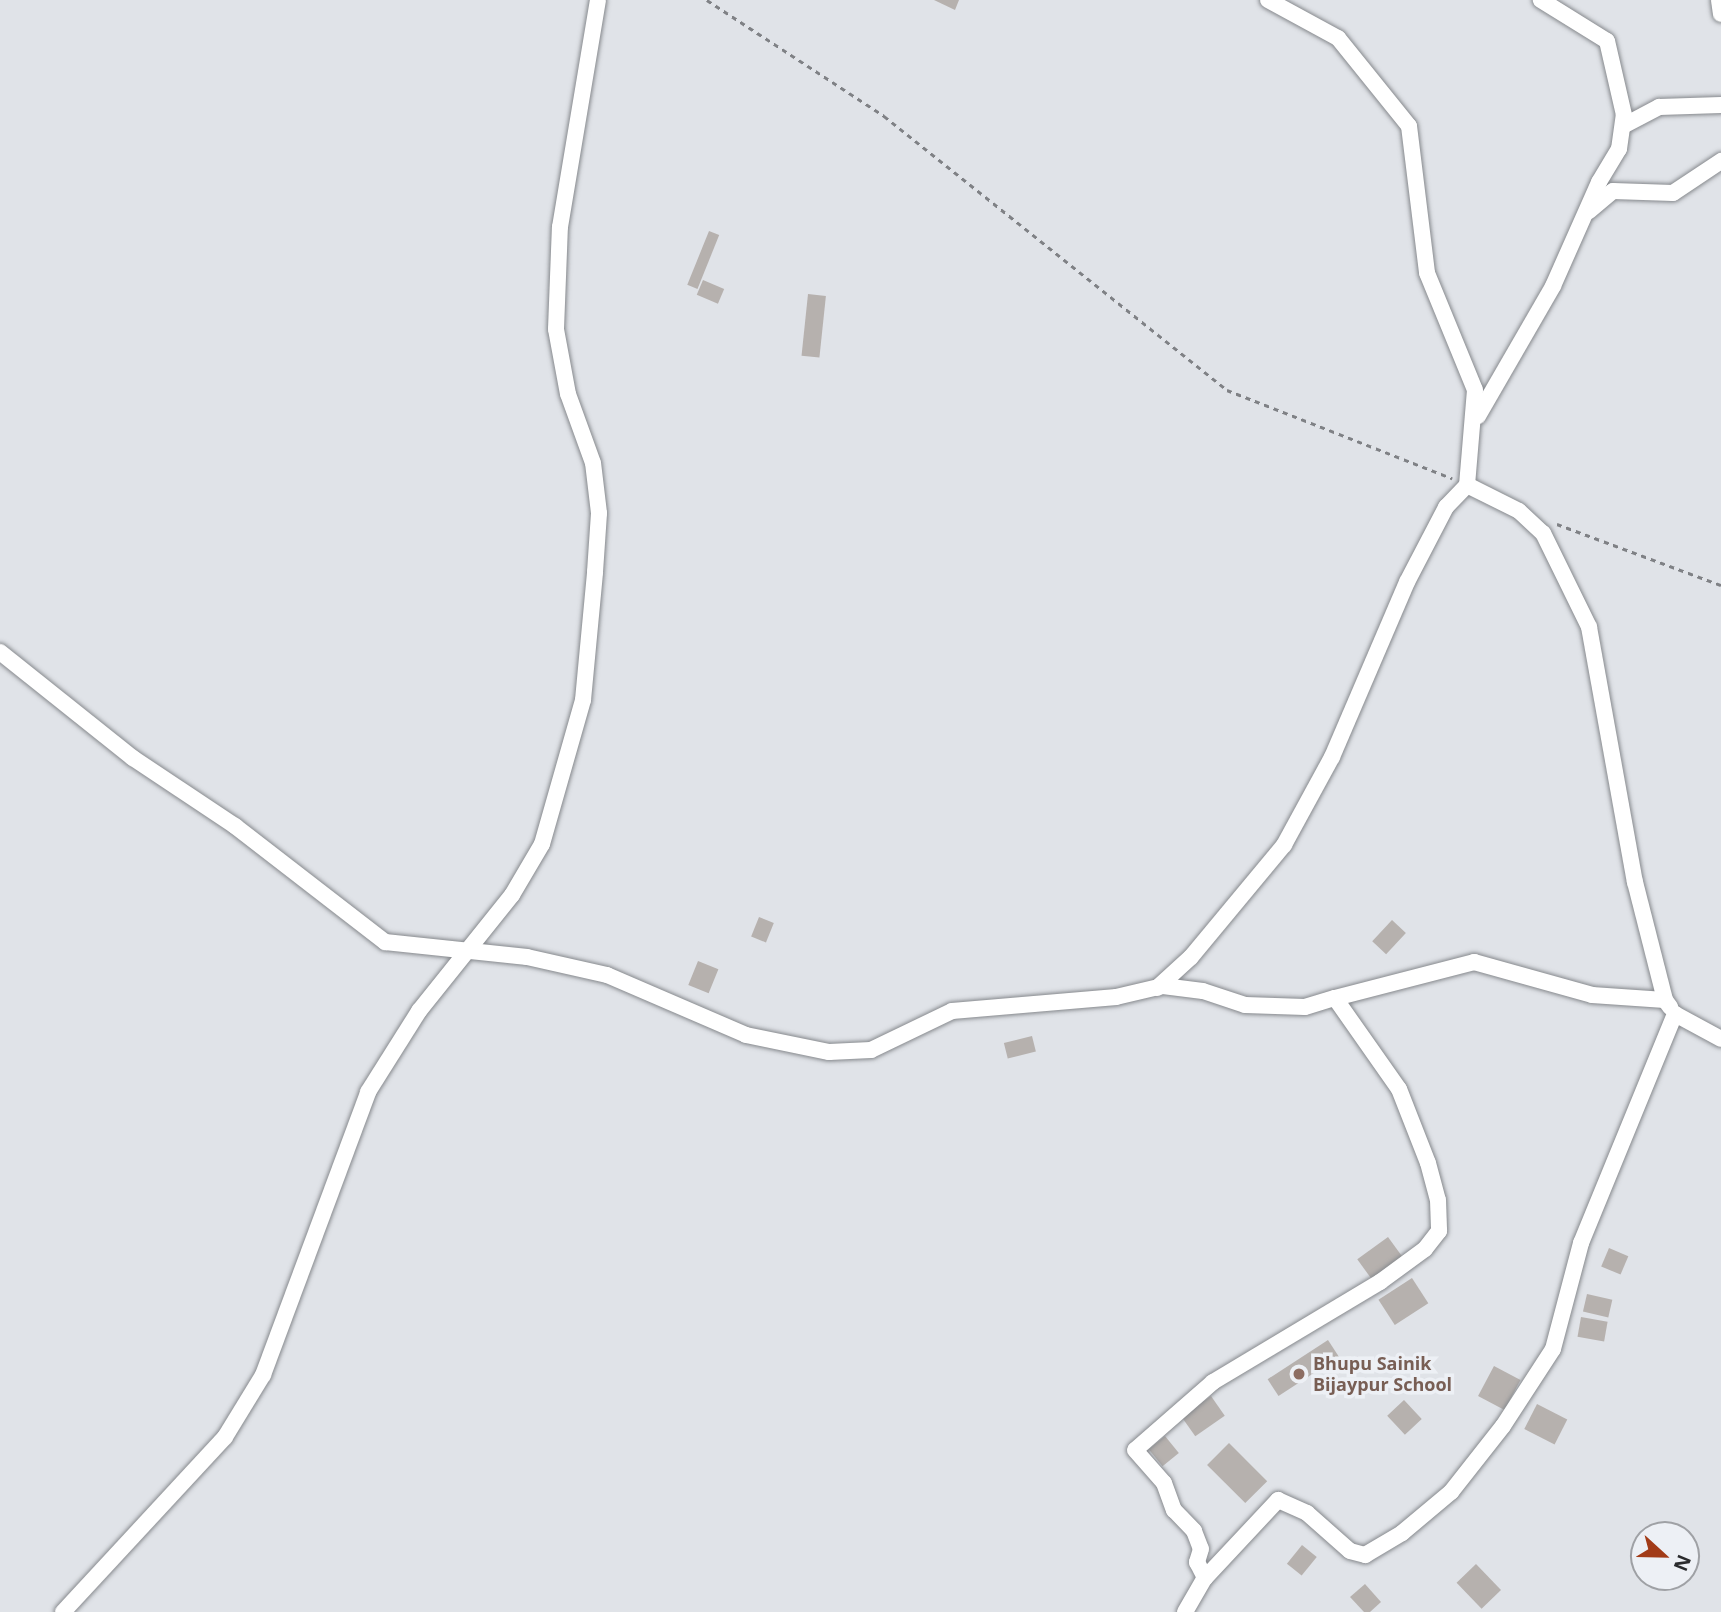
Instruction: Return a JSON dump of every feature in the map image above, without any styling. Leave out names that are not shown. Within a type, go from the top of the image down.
[{"type":"street","points":[[63,1612],[225,1437],[262,1375],[368,1092],[419,1011],[512,895],[542,844],[583,701],[599,513],[593,463],[568,394],[556,330],[560,227],[598,0]]},
{"type":"street","points":[[1157,988],[1191,957],[1284,845],[1332,757],[1407,582],[1446,507],[1467,485],[1476,422],[1475,390],[1427,273],[1409,126],[1338,38],[1268,0]]},
{"type":"street","points":[[1476,422],[1499,373],[1553,286],[1619,149],[1623,125],[1619,78],[1607,41],[1541,0]]},
{"type":"street","points":[[1719,0],[1721,14]]},
{"type":"street","points":[[1623,125],[1660,107],[1721,105]]},
{"type":"street","points":[[1587,213],[1612,191],[1673,194],[1721,161]]},
{"type":"street","points":[[1467,485],[1519,510],[1544,533],[1589,627],[1635,882],[1665,1000],[1675,1014],[1721,1039]]},
{"type":"street","points":[[0,652],[133,758],[235,827],[385,942],[467,954],[527,957],[607,975],[746,1035],[829,1052],[871,1050],[952,1011],[1116,997],[1157,988],[1203,990],[1245,1005],[1305,1007],[1474,962],[1591,995],[1665,1000]]},
{"type":"street","points":[[1205,1578],[1197,1562],[1201,1549],[1194,1531],[1174,1510],[1164,1483],[1135,1450],[1213,1382],[1381,1282],[1425,1249],[1438,1231],[1438,1200],[1428,1163],[1399,1089],[1335,998]]},
{"type":"street","points":[[1185,1612],[1205,1578],[1278,1500],[1307,1513],[1350,1551],[1365,1555],[1402,1532],[1451,1492],[1503,1426],[1553,1349],[1581,1243],[1675,1014]]},
{"type":"path","points":[[707,0],[884,116],[1227,390],[1326,426],[1467,485]]},
{"type":"path","points":[[1544,520],[1721,585]]},
{"type":"building","points":[[934,0],[959,0],[955,10]]},
{"type":"building","points":[[709,231],[719,235],[697,289],[687,285]]},
{"type":"building","points":[[703,280],[724,289],[718,304],[697,295]]},
{"type":"building","points":[[808,294],[826,296],[819,358],[802,356]]},
{"type":"building","points":[[759,917],[774,923],[766,942],[751,936]]},
{"type":"building","points":[[1392,920],[1406,933],[1386,954],[1372,941]]},
{"type":"building","points":[[698,961],[718,969],[709,993],[688,985]]},
{"type":"building","points":[[1032,1036],[1036,1052],[1008,1059],[1004,1043]]},
{"type":"building","points":[[1388,1237],[1403,1258],[1373,1280],[1357,1259]]},
{"type":"building","points":[[1609,1248],[1628,1256],[1621,1275],[1601,1266]]},
{"type":"building","points":[[1412,1278],[1428,1303],[1395,1325],[1378,1300]]},
{"type":"building","points":[[1587,1294],[1612,1300],[1608,1317],[1583,1312]]},
{"type":"building","points":[[1581,1317],[1608,1322],[1604,1341],[1578,1337]]},
{"type":"building","points":[[1328,1340],[1339,1357],[1279,1396],[1268,1379]]},
{"type":"building","points":[[1494,1366],[1520,1380],[1505,1410],[1478,1396]]},
{"type":"building","points":[[1211,1396],[1225,1416],[1195,1436],[1182,1417]]},
{"type":"building","points":[[1404,1400],[1422,1419],[1405,1435],[1387,1416]]},
{"type":"building","points":[[1537,1404],[1567,1419],[1555,1444],[1524,1429]]},
{"type":"building","points":[[1165,1436],[1179,1453],[1163,1466],[1149,1449]]},
{"type":"building","points":[[1229,1443],[1267,1481],[1245,1503],[1207,1465]]},
{"type":"building","points":[[1302,1545],[1317,1557],[1302,1576],[1287,1564]]},
{"type":"building","points":[[1476,1564],[1501,1590],[1482,1609],[1457,1583]]},
{"type":"building","points":[[1365,1584],[1381,1602],[1370,1612],[1364,1612],[1350,1597]]},
{"type":"place","name":"Bhupu Sainik Bijaypur School","points":[[1299,1374]]}]
